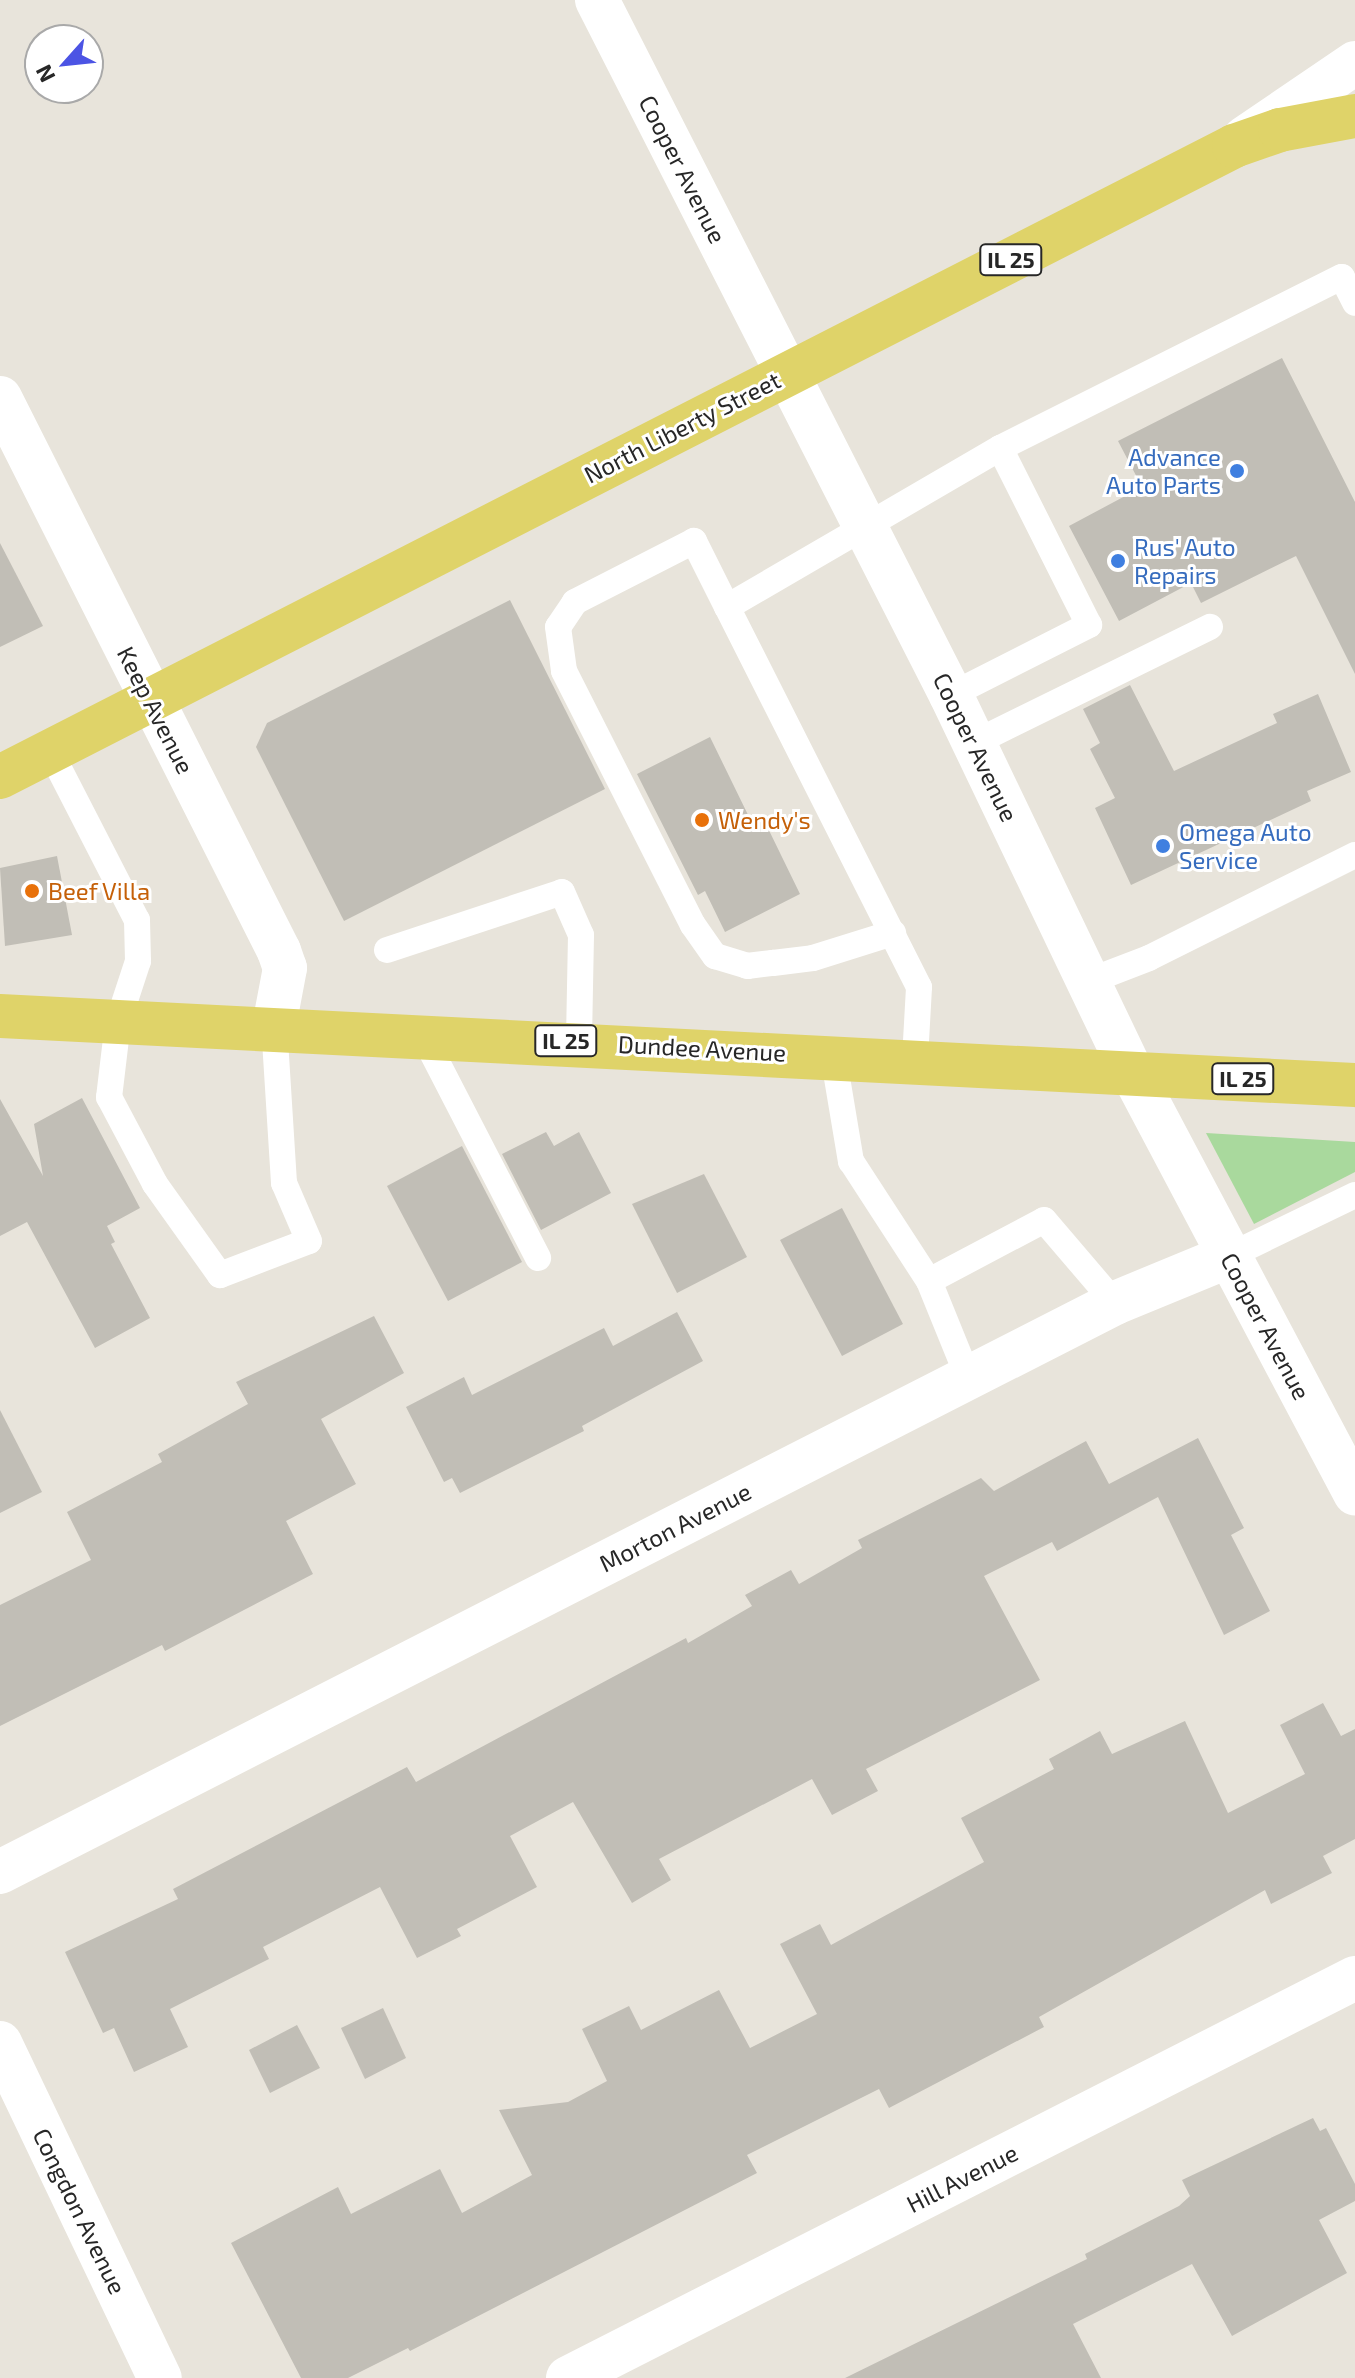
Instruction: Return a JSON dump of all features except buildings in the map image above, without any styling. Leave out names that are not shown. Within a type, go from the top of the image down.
[{"type":"main road","points":[[1234,146],[1280,130],[1355,116]]},
{"type":"main road","name":"North Liberty Street","points":[[0,777],[1234,146]]},
{"type":"main road","name":"Dundee Avenue","points":[[0,1016],[274,1026],[833,1054],[1355,1085]]},
{"type":"street","name":"Cooper Avenue","points":[[597,0],[951,695],[1092,980],[1132,1072],[1355,1494]]},
{"type":"street","name":"North Liberty Street","points":[[1234,146],[1355,63]]},
{"type":"street","name":"Keep Avenue","points":[[0,398],[149,700],[279,951],[285,968],[274,1026]]},
{"type":"street","name":"Morton Avenue","points":[[0,1872],[1115,1303],[1229,1256]]},
{"type":"street","name":"Hill Avenue","points":[[568,2378],[1355,1978]]},
{"type":"street","name":"Congdon Avenue","points":[[0,2043],[160,2378]]},
{"type":"lane","points":[[727,607],[1000,448],[1342,277],[1355,303]]},
{"type":"lane","points":[[951,695],[1089,625],[1000,448]]},
{"type":"lane","points":[[893,933],[799,960],[747,966],[715,956],[693,925],[592,727],[558,649],[564,613],[603,586],[694,541],[893,933],[919,987],[915,1059]]},
{"type":"lane","points":[[974,743],[1210,627]]},
{"type":"lane","points":[[50,751],[137,920],[138,961],[118,1022],[109,1097],[155,1184],[220,1275],[309,1241],[284,1183],[274,1026]]},
{"type":"lane","points":[[1092,980],[1149,958],[1355,855]]},
{"type":"lane","points":[[387,950],[562,892],[581,935],[579,1042]]},
{"type":"lane","points":[[423,1035],[538,1258]]},
{"type":"lane","points":[[833,1054],[851,1161],[929,1281],[968,1377]]},
{"type":"lane","name":"Morton Avenue","points":[[1229,1256],[1355,1195]]},
{"type":"lane","points":[[929,1281],[1044,1220],[1115,1303]]},
{"type":"green space","points":[[1206,1133],[1355,1142],[1355,1172],[1254,1224]]},
{"type":"place","name":"Advance Auto Parts","points":[[1237,471]]},
{"type":"place","name":"Rus' Auto Repairs","points":[[1118,561]]},
{"type":"place","name":"Wendy's","points":[[702,820]]},
{"type":"place","name":"Omega Auto Service","points":[[1163,846]]},
{"type":"place","name":"Beef Villa","points":[[32,891]]}]
